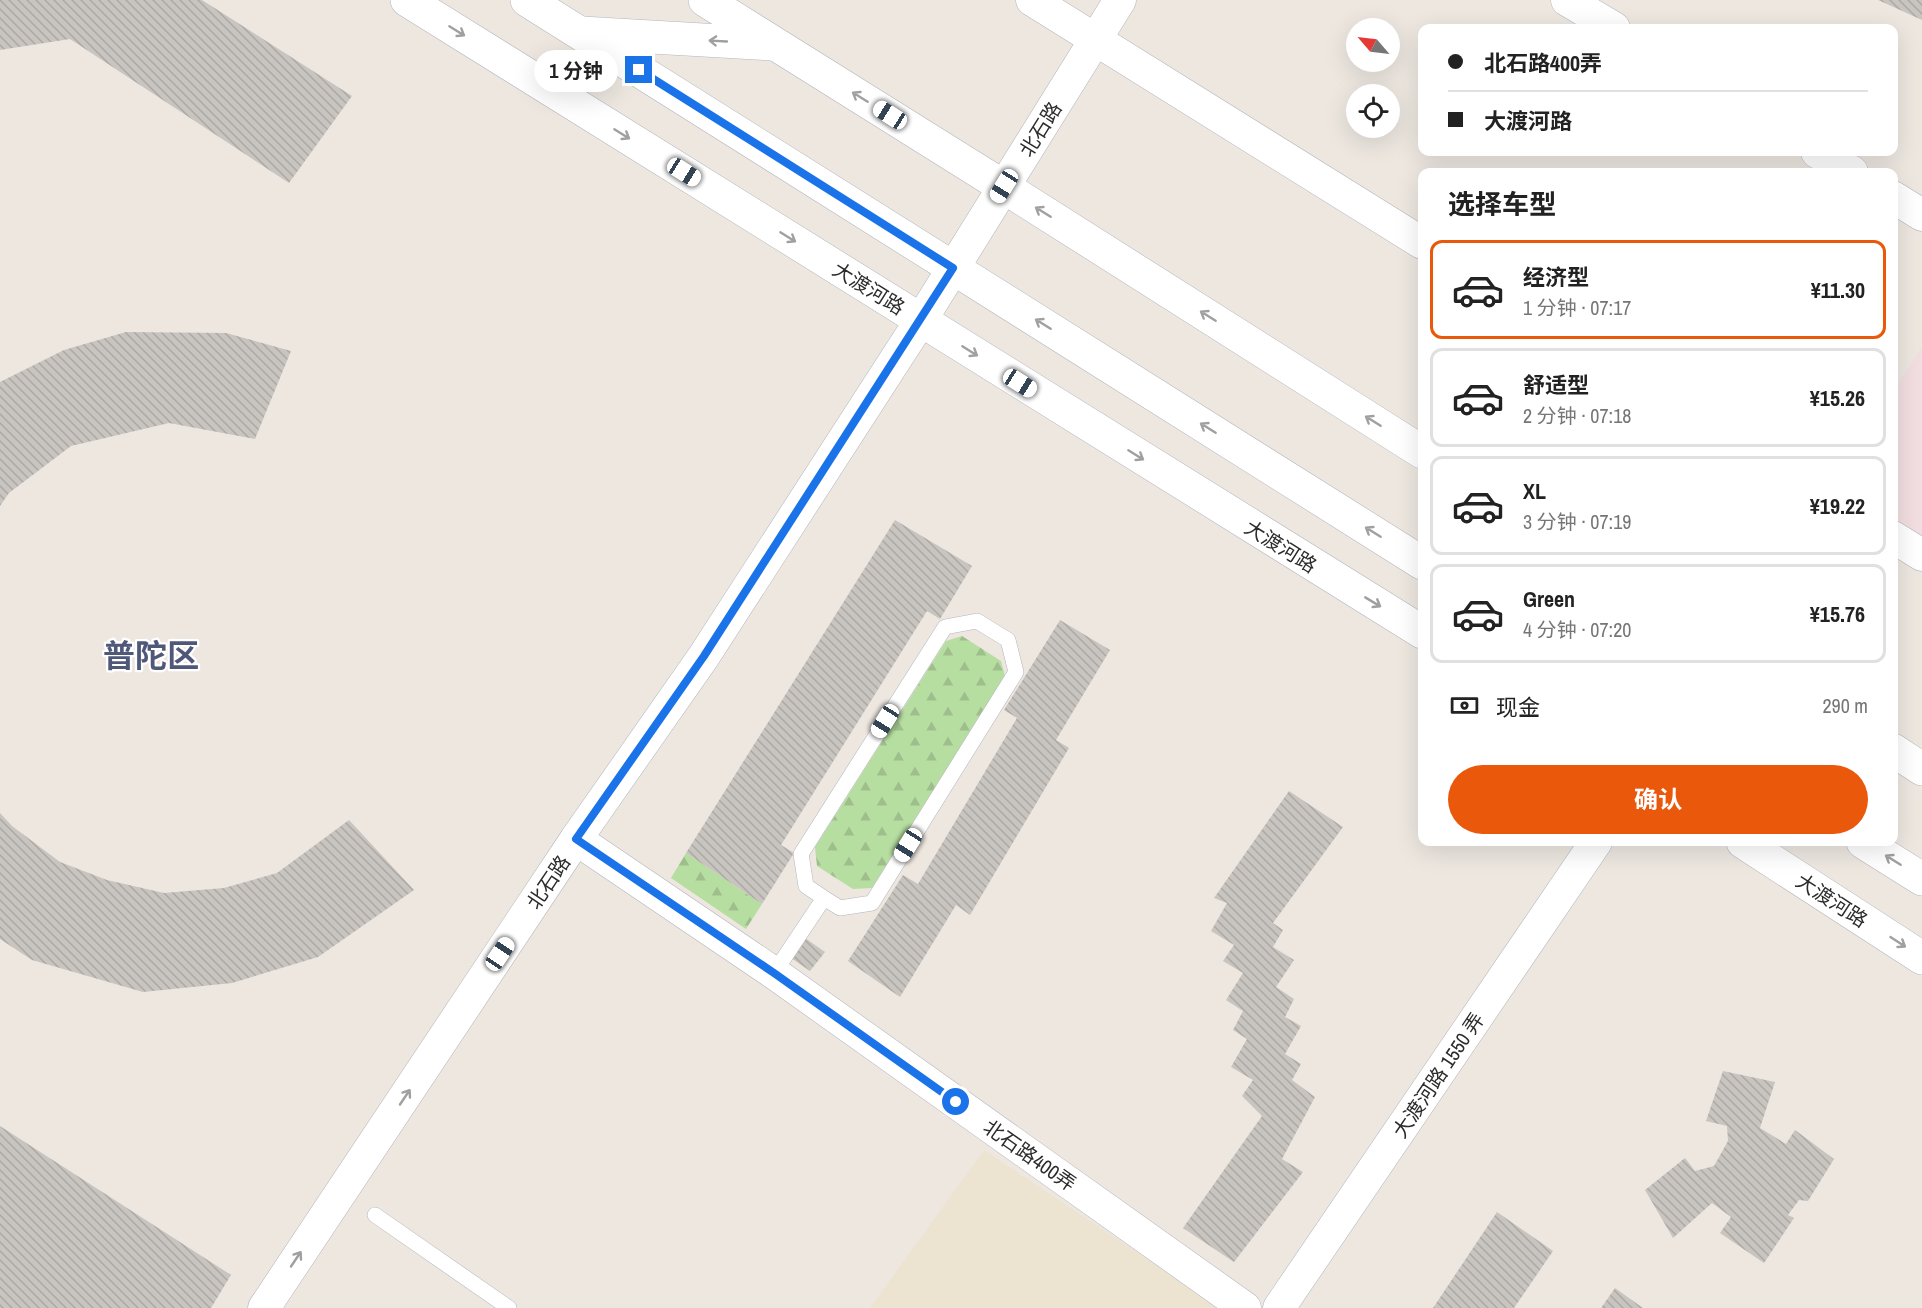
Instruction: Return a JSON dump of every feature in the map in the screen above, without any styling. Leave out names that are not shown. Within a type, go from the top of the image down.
[{"type":"main road","name":"大渡河路","points":[[407,0],[1418,630]]},
{"type":"main road","points":[[527,0],[1418,560]]},
{"type":"main road","points":[[705,0],[1004,186],[1418,449]]},
{"type":"main road","points":[[580,33],[776,44]]},
{"type":"main road","points":[[1898,753],[1922,769]]},
{"type":"main road","name":"大渡河路","points":[[1749,846],[1922,958]]},
{"type":"main road","points":[[1869,846],[1922,879]]},
{"type":"street","points":[[1032,0],[1418,241]]},
{"type":"street","name":"北石路","points":[[264,1308],[576,839],[704,656],[921,320],[1120,0]]},
{"type":"street","points":[[1567,0],[1607,24]]},
{"type":"street","points":[[1824,156],[1845,168]]},
{"type":"street","points":[[1898,200],[1922,215]]},
{"type":"street","points":[[1898,540],[1922,555]]},
{"type":"street","name":"北石路400弄","points":[[576,839],[774,973],[1245,1308]]},
{"type":"street","name":"大渡河路 1550 弄","points":[[1279,1308],[1593,846]]},
{"type":"lane","points":[[978,621],[1008,640],[1017,672],[872,903],[840,908],[824,898],[806,886],[801,854],[945,627],[978,621]]},
{"type":"lane","points":[[774,973],[824,898]]},
{"type":"lane","points":[[375,1215],[508,1308]]},
{"type":"shaded area","points":[[1922,347],[1922,555],[1898,540],[1898,384]]},
{"type":"shaded area","points":[[984,1150],[1220,1308],[870,1308]]},
{"type":"green space","points":[[962,636],[1001,661],[1005,676],[872,888],[853,889],[817,866],[815,847],[946,641]]},
{"type":"green space","points":[[686,853],[762,904],[746,929],[671,878]]},
{"type":"building","points":[[0,0],[202,0],[352,96],[289,183],[70,39],[0,50]]},
{"type":"building","points":[[1878,0],[1922,0],[1922,20]]},
{"type":"building","points":[[126,332],[226,333],[291,351],[255,439],[169,423],[71,446],[9,493],[0,506],[0,382],[64,350]]},
{"type":"building","points":[[895,520],[972,566],[940,619],[927,611],[781,845],[794,853],[762,904],[686,853]]},
{"type":"building","points":[[1060,620],[1110,650],[1056,740],[1069,748],[970,915],[956,905],[900,997],[848,961],[903,875],[918,884],[1017,718],[1004,710]]},
{"type":"building","points":[[1289,791],[1343,827],[1273,923],[1283,930],[1273,947],[1294,960],[1276,987],[1294,999],[1285,1017],[1301,1026],[1285,1054],[1301,1064],[1292,1080],[1315,1097],[1282,1159],[1303,1172],[1234,1262],[1183,1228],[1262,1116],[1242,1096],[1253,1080],[1231,1067],[1247,1039],[1233,1030],[1243,1011],[1226,1000],[1243,973],[1223,961],[1234,945],[1211,931],[1227,903],[1214,898]]},
{"type":"building","points":[[0,813],[12,826],[60,862],[107,880],[164,893],[224,888],[277,873],[349,820],[414,890],[318,957],[232,983],[143,992],[32,960],[0,939]]},
{"type":"building","points":[[805,938],[825,952],[810,971],[791,958]]},
{"type":"building","points":[[1723,1071],[1775,1082],[1760,1128],[1786,1144],[1795,1130],[1834,1159],[1808,1201],[1799,1200],[1788,1215],[1794,1218],[1764,1263],[1720,1233],[1731,1217],[1712,1203],[1673,1238],[1645,1190],[1685,1158],[1695,1171],[1714,1166],[1728,1141],[1727,1126],[1706,1121]]},
{"type":"building","points":[[0,1126],[231,1275],[211,1308],[0,1308]]},
{"type":"building","points":[[1497,1212],[1553,1251],[1514,1308],[1433,1308]]},
{"type":"building","points":[[1615,1288],[1643,1308],[1601,1308]]},
{"type":"district","name":"普陀区","points":[[151,655]]},
{"type":"route","points":[[639,70],[953,268],[704,656],[576,839],[774,973],[956,1102]]}]
